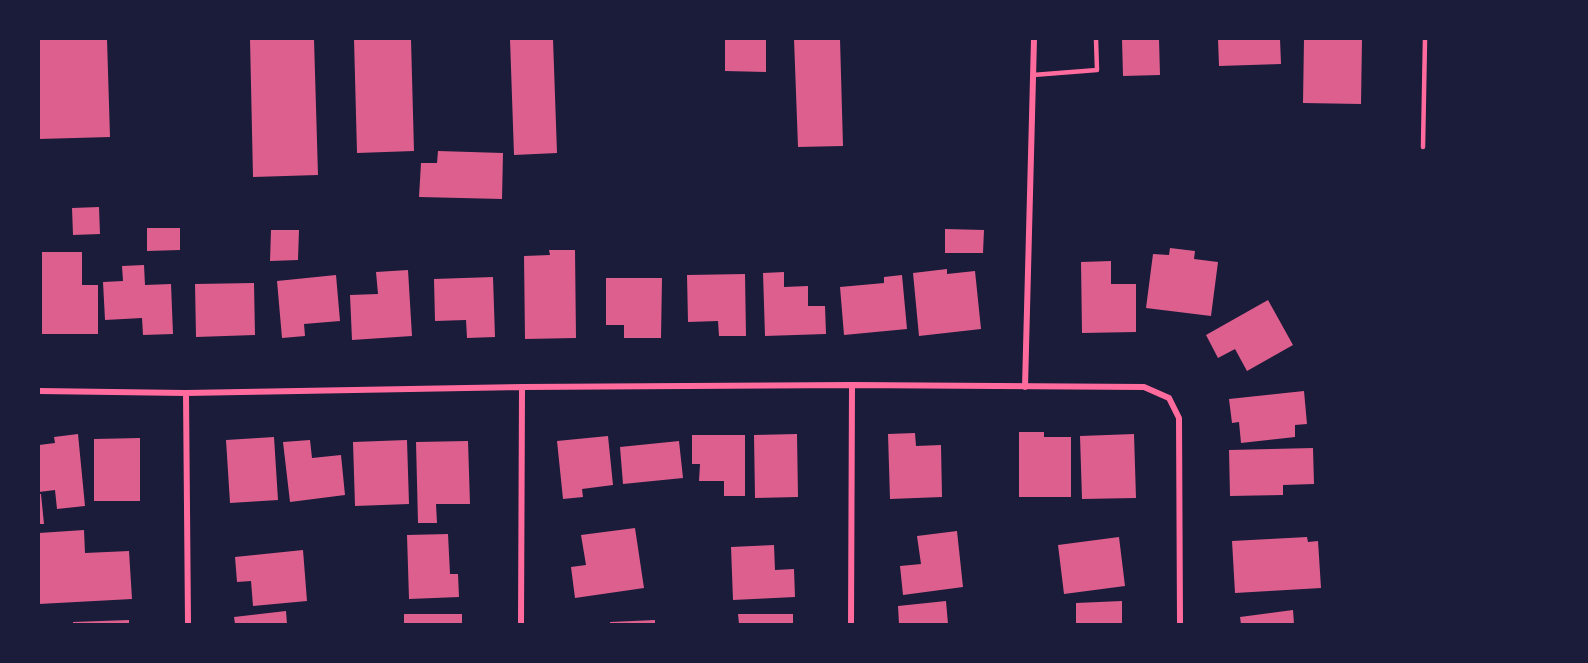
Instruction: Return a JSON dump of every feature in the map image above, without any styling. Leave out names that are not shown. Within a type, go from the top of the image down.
[{"type":"street","points":[[1025,387],[1034,39]]},
{"type":"street","points":[[851,624],[852,385]]},
{"type":"street","points":[[39,391],[186,393],[522,387],[852,385],[1144,387],[1168,398],[1179,418],[1180,624]]},
{"type":"street","points":[[521,624],[522,387]]},
{"type":"street","points":[[186,393],[188,624]]},
{"type":"lane","points":[[1033,75],[1097,70],[1096,39]]},
{"type":"lane","points":[[1423,147],[1425,39]]},
{"type":"building","points":[[39,39],[107,39],[110,137],[39,139]]},
{"type":"building","points":[[250,39],[314,39],[318,175],[253,177]]},
{"type":"building","points":[[354,39],[411,39],[414,151],[357,153]]},
{"type":"building","points":[[510,39],[553,39],[557,153],[514,155]]},
{"type":"building","points":[[725,39],[766,39],[766,72],[725,71]]},
{"type":"building","points":[[794,39],[840,39],[843,146],[798,147]]},
{"type":"building","points":[[1122,39],[1159,39],[1160,75],[1123,76]]},
{"type":"building","points":[[1218,39],[1280,39],[1281,64],[1219,66]]},
{"type":"building","points":[[1304,39],[1362,39],[1361,104],[1303,103]]},
{"type":"building","points":[[438,151],[503,153],[502,199],[419,197],[421,163],[437,163]]},
{"type":"building","points":[[99,207],[100,234],[73,235],[72,208]]},
{"type":"building","points":[[147,228],[180,228],[180,250],[147,251]]},
{"type":"building","points":[[945,229],[984,230],[983,253],[945,253]]},
{"type":"building","points":[[271,230],[299,230],[298,260],[270,261]]},
{"type":"building","points":[[1170,248],[1195,251],[1194,259],[1218,262],[1211,316],[1146,308],[1153,254],[1169,255]]},
{"type":"building","points":[[549,250],[575,250],[576,338],[525,339],[524,256],[550,255]]},
{"type":"building","points":[[42,252],[82,252],[82,285],[98,285],[98,334],[42,334]]},
{"type":"building","points":[[1111,261],[1111,284],[1136,284],[1136,332],[1082,333],[1081,262]]},
{"type":"building","points":[[144,265],[145,285],[171,284],[173,334],[143,335],[142,318],[105,320],[103,282],[123,281],[122,266]]},
{"type":"building","points":[[947,269],[947,274],[975,271],[981,329],[919,336],[913,273]]},
{"type":"building","points":[[408,270],[412,336],[352,340],[350,295],[378,294],[376,272]]},
{"type":"building","points":[[784,272],[784,287],[808,286],[808,306],[825,306],[826,334],[765,336],[763,273]]},
{"type":"building","points":[[745,274],[746,336],[719,336],[718,321],[688,322],[687,275]]},
{"type":"building","points":[[336,275],[340,321],[304,324],[305,336],[282,338],[277,281]]},
{"type":"building","points":[[902,275],[907,329],[844,335],[840,287],[884,283],[884,277]]},
{"type":"building","points":[[493,277],[495,337],[467,338],[466,320],[435,321],[434,279]]},
{"type":"building","points":[[606,278],[662,278],[661,338],[624,338],[624,325],[606,325]]},
{"type":"building","points":[[254,283],[255,335],[196,337],[195,284]]},
{"type":"building","points":[[1268,300],[1293,345],[1247,371],[1235,349],[1218,358],[1206,335]]},
{"type":"building","points":[[1304,391],[1307,424],[1295,425],[1295,437],[1241,443],[1239,422],[1232,423],[1229,399]]},
{"type":"building","points":[[1019,432],[1044,432],[1044,437],[1071,437],[1071,497],[1019,497]]},
{"type":"building","points":[[915,433],[916,446],[941,445],[942,497],[890,499],[888,434]]},
{"type":"building","points":[[78,434],[85,506],[57,509],[55,490],[39,492],[39,445],[55,443],[54,437]]},
{"type":"building","points":[[797,434],[798,497],[755,498],[754,435]]},
{"type":"building","points":[[1134,434],[1136,498],[1082,499],[1080,436]]},
{"type":"building","points":[[692,435],[745,435],[745,496],[724,496],[724,481],[699,481],[700,464],[692,464]]},
{"type":"building","points":[[608,436],[613,485],[582,489],[583,497],[563,499],[557,441]]},
{"type":"building","points":[[274,437],[278,500],[230,503],[226,440]]},
{"type":"building","points":[[140,438],[140,501],[94,501],[94,439]]},
{"type":"building","points":[[310,440],[312,458],[341,455],[345,495],[290,502],[283,442]]},
{"type":"building","points":[[407,440],[409,504],[355,506],[353,442]]},
{"type":"building","points":[[468,441],[470,504],[436,504],[437,523],[418,523],[416,442]]},
{"type":"building","points":[[679,441],[683,478],[623,484],[620,447]]},
{"type":"building","points":[[1313,448],[1314,484],[1283,485],[1283,495],[1230,496],[1229,450]]},
{"type":"building","points":[[39,494],[41,494],[44,524],[39,524]]},
{"type":"building","points":[[635,528],[644,588],[575,598],[571,567],[586,565],[581,535]]},
{"type":"building","points":[[84,530],[85,553],[129,551],[132,599],[39,604],[39,533]]},
{"type":"building","points":[[957,531],[963,587],[903,595],[900,566],[921,564],[917,536]]},
{"type":"building","points":[[448,534],[450,574],[458,574],[459,597],[409,599],[407,535]]},
{"type":"building","points":[[1119,537],[1125,586],[1064,594],[1058,545]]},
{"type":"building","points":[[1307,537],[1308,542],[1318,541],[1321,588],[1235,593],[1232,541]]},
{"type":"building","points":[[774,545],[775,570],[794,569],[795,597],[733,600],[731,547]]},
{"type":"building","points":[[303,550],[307,601],[253,606],[251,581],[237,582],[235,557]]},
{"type":"building","points":[[946,601],[948,624],[899,624],[898,606]]},
{"type":"building","points":[[1122,601],[1122,624],[1076,624],[1076,603]]},
{"type":"building","points":[[1293,610],[1294,624],[1241,624],[1240,617]]},
{"type":"building","points":[[286,611],[287,624],[235,624],[234,617]]},
{"type":"building","points":[[404,614],[462,614],[462,624],[404,624]]},
{"type":"building","points":[[738,614],[793,614],[793,624],[739,624]]},
{"type":"building","points":[[129,620],[129,624],[73,624],[73,622]]},
{"type":"building","points":[[655,620],[655,624],[610,624],[610,622]]}]
